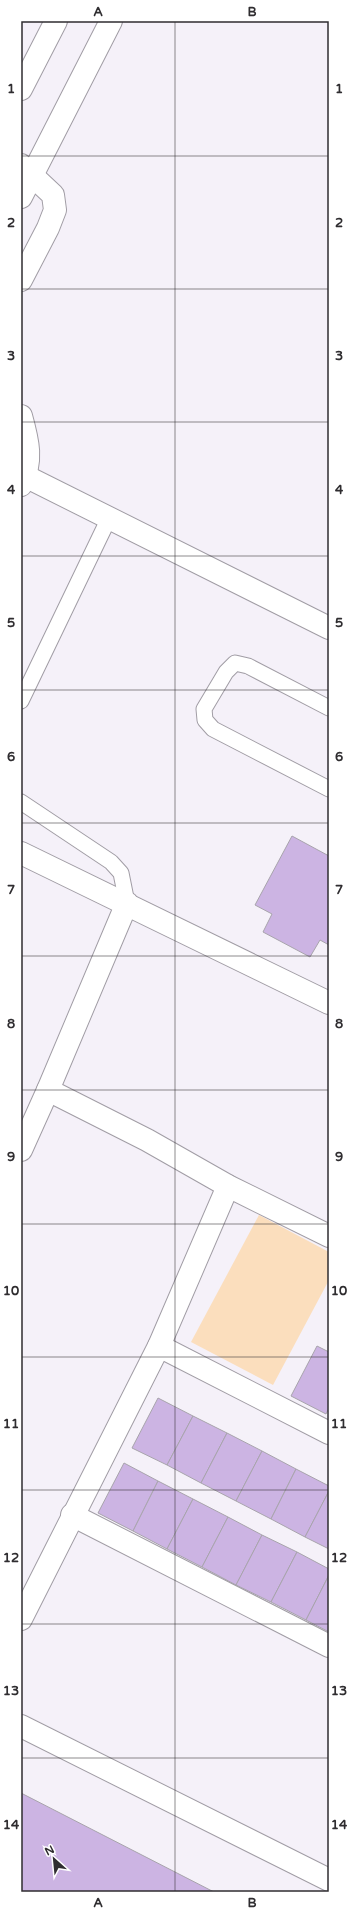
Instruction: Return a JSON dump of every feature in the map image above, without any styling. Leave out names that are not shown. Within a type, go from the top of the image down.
[{"type":"street","points":[[21,89],[56,21]]},
{"type":"street","points":[[21,197],[27,170],[111,21]]},
{"type":"street","points":[[21,280],[56,210],[53,194],[27,170]]},
{"type":"street","points":[[21,416],[29,451],[22,479],[109,518],[329,628]]},
{"type":"street","points":[[21,854],[329,1003]]},
{"type":"street","points":[[21,1150],[127,904]]},
{"type":"street","points":[[48,1090],[147,1140],[228,1186],[329,1236]]},
{"type":"street","points":[[21,1619],[158,1346],[228,1186]]},
{"type":"street","points":[[158,1346],[329,1433]]},
{"type":"street","points":[[72,1515],[329,1646]]},
{"type":"street","points":[[21,1726],[329,1880]]},
{"type":"lane","points":[[21,701],[109,518]]},
{"type":"lane","points":[[329,708],[248,666],[235,663],[226,672],[204,709],[205,720],[213,729],[329,789]]},
{"type":"lane","points":[[21,802],[111,862],[120,873],[127,904]]},
{"type":"shaded area","points":[[259,1215],[329,1252],[329,1280],[273,1385],[191,1342]]},
{"type":"building","points":[[292,836],[329,856],[329,945],[320,940],[310,957],[263,932],[272,914],[255,905]]},
{"type":"building","points":[[317,1346],[329,1352],[329,1408],[326,1414],[291,1396]]},
{"type":"building","points":[[158,1398],[193,1416],[167,1465],[132,1448]]},
{"type":"building","points":[[193,1416],[227,1433],[201,1483],[167,1465]]},
{"type":"building","points":[[227,1433],[262,1451],[236,1501],[201,1483]]},
{"type":"building","points":[[262,1451],[296,1469],[271,1519],[236,1501]]},
{"type":"building","points":[[124,1463],[158,1481],[133,1531],[98,1513]]},
{"type":"building","points":[[296,1469],[329,1486],[329,1491],[305,1537],[271,1519]]},
{"type":"building","points":[[158,1481],[193,1499],[167,1549],[133,1531]]},
{"type":"building","points":[[329,1491],[329,1549],[305,1537]]},
{"type":"building","points":[[193,1499],[228,1517],[202,1567],[167,1549]]},
{"type":"building","points":[[228,1517],[262,1535],[236,1585],[202,1567]]},
{"type":"building","points":[[262,1535],[297,1552],[271,1602],[236,1585]]},
{"type":"building","points":[[297,1552],[329,1569],[329,1575],[306,1620],[271,1602]]},
{"type":"building","points":[[329,1575],[329,1632],[306,1620]]},
{"type":"building","points":[[21,1793],[214,1892],[21,1892]]}]
